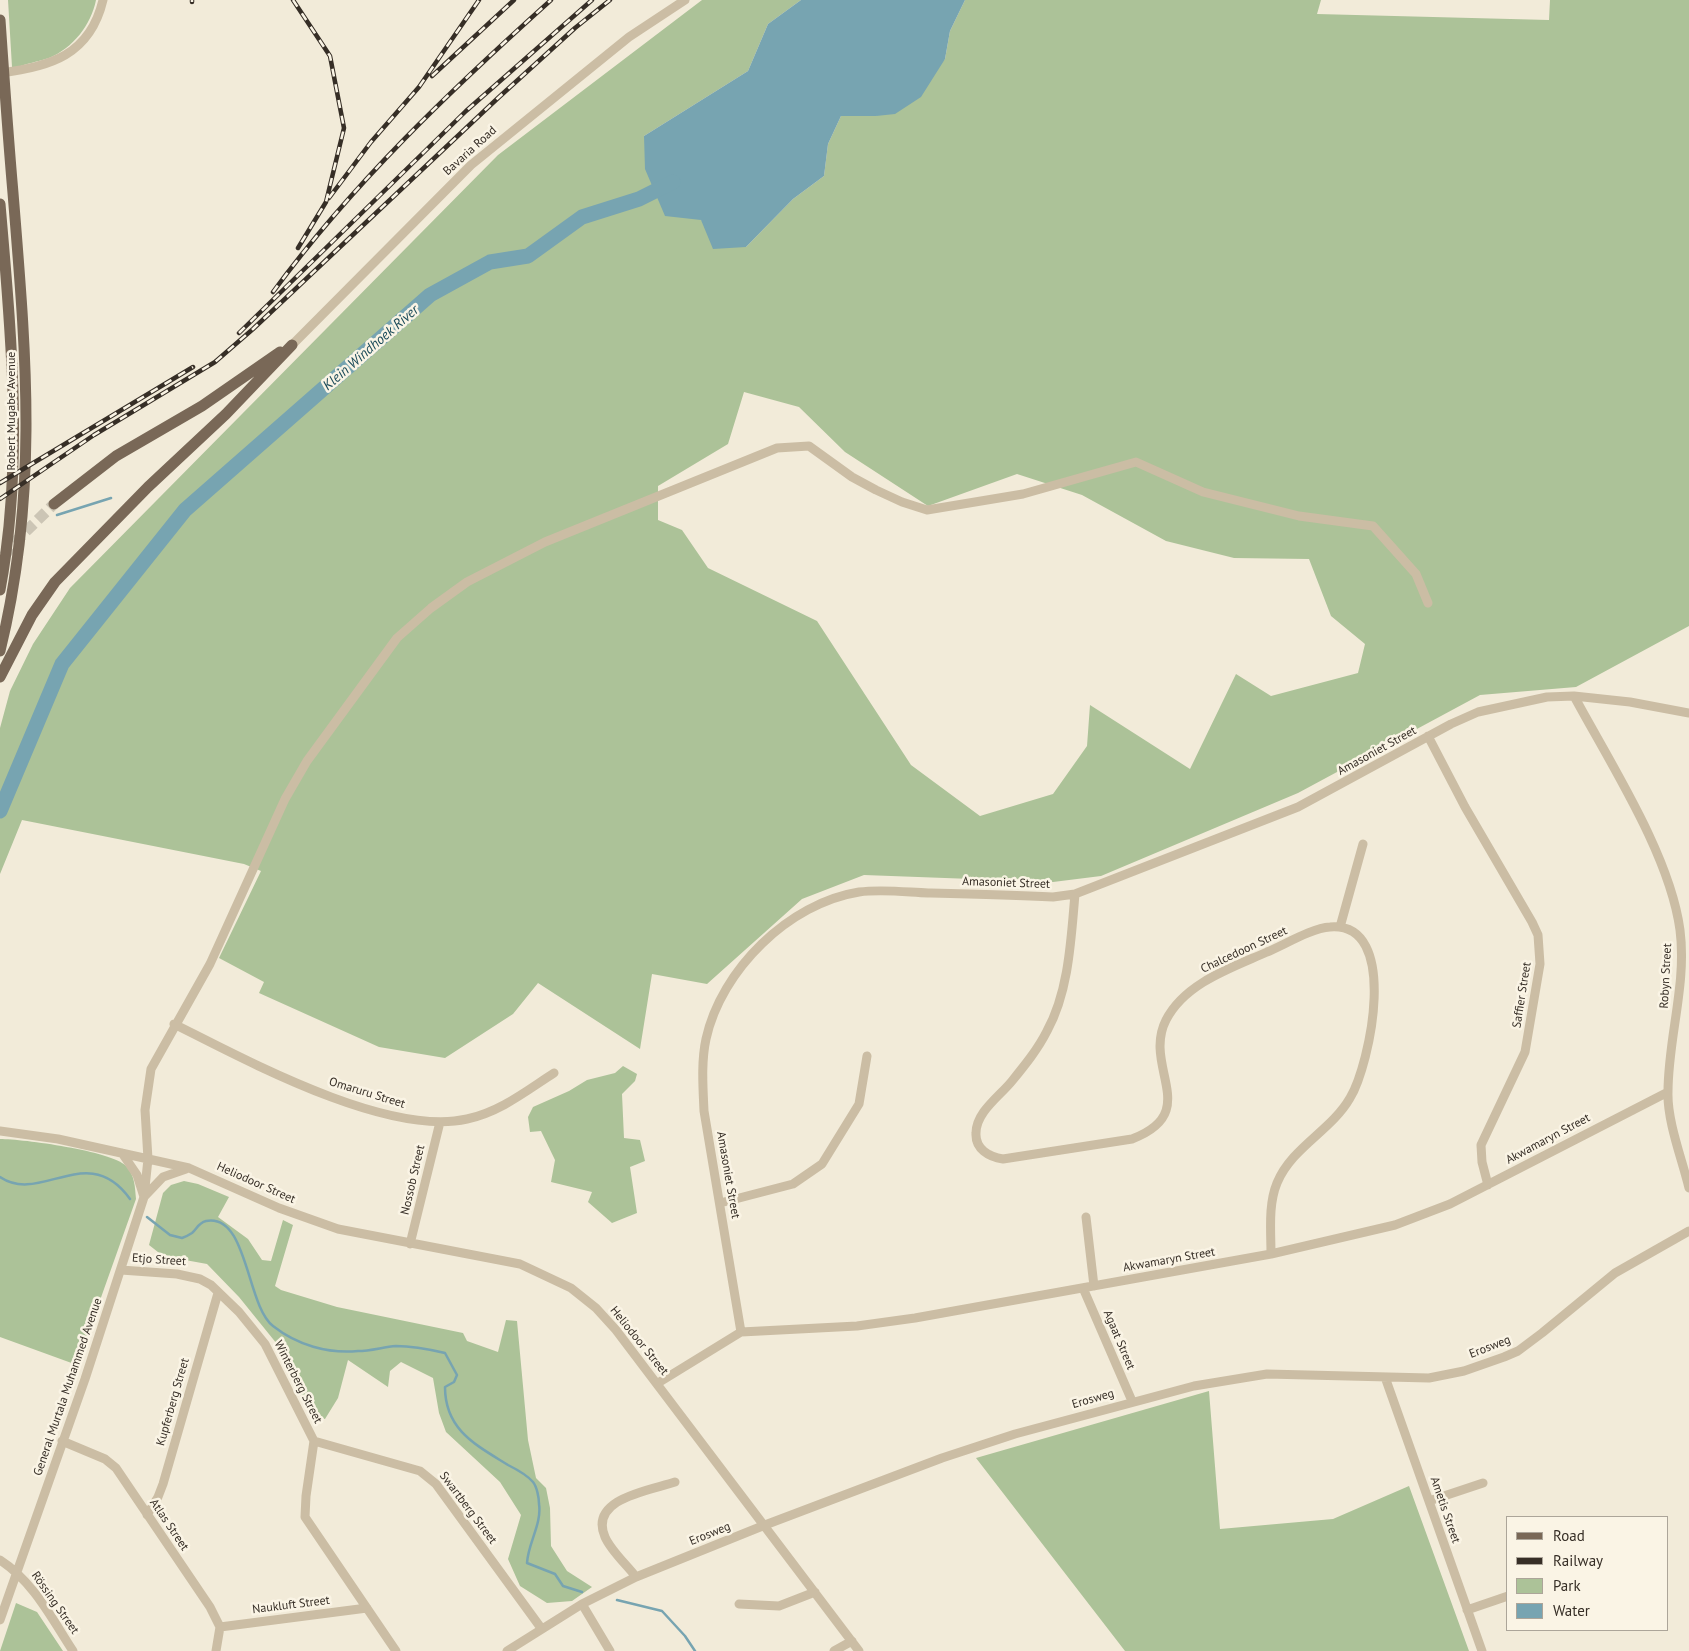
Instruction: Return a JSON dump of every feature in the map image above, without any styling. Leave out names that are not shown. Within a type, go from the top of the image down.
[{"type":"main road","name":"Robert Mugabe Avenue","points":[[0,20],[3,58],[2,77],[25,343],[27,427],[22,525],[14,589],[0,651]]},
{"type":"main road","name":"Robert Mugabe Avenue","points":[[0,204],[11,332],[14,442],[9,534],[0,590]]},
{"type":"main road","points":[[54,504],[116,456],[202,406],[292,345]]},
{"type":"main road","points":[[0,677],[32,615],[55,582],[148,487],[226,414],[292,345]]},
{"type":"street","points":[[2,77],[52,64],[64,56],[86,37],[97,19],[102,0]]},
{"type":"street","name":"Bavaria Road","points":[[292,345],[471,165],[628,37],[685,0]]},
{"type":"street","name":"General Murtala Muhammed Avenue","points":[[0,1620],[121,1270],[144,1197],[148,1159],[145,1110],[148,1080],[155,1059],[210,964],[286,799],[307,761],[397,638],[431,608],[467,582],[545,542],[660,498],[777,448],[809,446],[868,486],[902,502],[927,510],[1022,494],[1136,462],[1203,492],[1299,516],[1373,526],[1416,574],[1428,603]]},
{"type":"street","name":"Amasoniet Street","points":[[742,1332],[704,1111],[702,1084],[706,1040],[719,1003],[748,958],[760,944],[779,929],[813,908],[842,896],[860,892],[1053,897],[1075,894],[1298,807],[1428,736],[1478,712],[1547,697],[1574,696],[1630,702],[1689,713]]},
{"type":"street","name":"Robyn Street","points":[[1574,696],[1652,844],[1674,902],[1681,947],[1676,1030],[1668,1092],[1689,1188]]},
{"type":"street","name":"Saffier Street","points":[[1428,736],[1465,807],[1532,922],[1538,935],[1541,949],[1538,982],[1525,1052],[1481,1145],[1482,1162],[1488,1185]]},
{"type":"street","points":[[1271,1254],[1272,1203],[1277,1182],[1294,1155],[1336,1116],[1349,1100],[1360,1078],[1367,1051],[1375,998],[1373,970],[1365,945],[1351,931],[1340,927],[1363,844]]},
{"type":"street","name":"Chalcedoon Street","points":[[1075,894],[1066,968],[1055,1014],[1035,1051],[987,1108],[979,1122],[976,1132],[977,1143],[984,1152],[995,1158],[1003,1159],[1132,1139],[1156,1127],[1168,1111],[1160,1046],[1163,1028],[1172,1009],[1196,988],[1220,972],[1321,929],[1340,927]]},
{"type":"street","name":"Omaruru Street","points":[[174,1024],[262,1068],[322,1093],[394,1116],[440,1122],[466,1120],[495,1110],[554,1073]]},
{"type":"street","points":[[720,1203],[793,1184],[822,1164],[859,1104],[867,1056]]},
{"type":"street","name":"Akwamaryn Street","points":[[658,1383],[742,1332],[864,1325],[1271,1254],[1395,1225],[1435,1211],[1615,1117],[1668,1092]]},
{"type":"street","name":"Nossob Street","points":[[410,1244],[440,1122]]},
{"type":"street","name":"Heliodoor Street","points":[[0,1131],[58,1139],[189,1168],[296,1215],[338,1229],[520,1264],[571,1288],[607,1319],[658,1383],[859,1651]]},
{"type":"street","points":[[122,1153],[137,1175],[144,1197]]},
{"type":"street","points":[[144,1197],[163,1176],[189,1168]]},
{"type":"street","points":[[1086,1217],[1094,1286]]},
{"type":"street","name":"Erosweg","points":[[507,1651],[582,1604],[636,1578],[765,1525],[951,1455],[1015,1434],[1132,1401],[1194,1386],[1266,1374],[1313,1373],[1429,1378],[1464,1371],[1518,1351],[1615,1273],[1689,1231]]},
{"type":"street","name":"Etjo Street","points":[[121,1270],[190,1275],[211,1285],[218,1293]]},
{"type":"street","name":"Agaat Street","points":[[1083,1288],[1132,1401]]},
{"type":"street","name":"Winterberg Street","points":[[218,1293],[239,1312],[265,1344],[314,1442],[306,1496],[306,1517],[396,1651]]},
{"type":"street","name":"Kupferberg Street","points":[[147,1515],[158,1497],[163,1484],[218,1293]]},
{"type":"street","name":"Ametis Street","points":[[1385,1377],[1482,1651]]},
{"type":"street","name":"Atlas Street","points":[[62,1441],[111,1463],[210,1607],[220,1627]]},
{"type":"street","name":"Swartberg Street","points":[[314,1442],[420,1471],[428,1477],[436,1484],[541,1628]]},
{"type":"street","points":[[636,1578],[605,1538],[603,1528],[606,1514],[623,1497],[675,1482]]},
{"type":"street","points":[[1429,1501],[1483,1483]]},
{"type":"street","points":[[0,1560],[16,1570]]},
{"type":"street","name":"Rössing Street","points":[[16,1570],[73,1651]]},
{"type":"street","points":[[739,1604],[779,1606],[815,1592]]},
{"type":"street","points":[[1467,1610],[1506,1597]]},
{"type":"street","points":[[582,1604],[610,1651]]},
{"type":"street","name":"Naukluft Street","points":[[220,1627],[367,1608]]},
{"type":"street","points":[[216,1651],[220,1627]]},
{"type":"street","points":[[834,1651],[852,1641]]},
{"type":"green space","points":[[8,0],[96,0],[90,18],[80,35],[66,48],[49,58],[16,68],[12,67]]},
{"type":"green space","points":[[702,0],[801,0],[768,24],[748,71],[644,136],[701,220],[746,247],[793,199],[824,176],[828,144],[841,116],[876,116],[945,59],[950,31],[965,0],[1321,0],[1317,14],[1549,20],[1550,0],[1689,0],[1689,626],[1576,687],[1480,695],[1298,793],[1101,876],[1053,882],[864,875],[802,899],[707,984],[652,974],[640,1049],[538,983],[513,1014],[445,1058],[379,1047],[259,993],[264,982],[219,958],[261,871],[244,864],[22,820],[0,874],[0,728],[10,691],[33,644],[70,588],[498,155]],"holes":[[[744,392],[799,407],[845,452],[928,506],[1017,474],[1082,495],[1166,541],[1234,558],[1309,559],[1331,616],[1365,644],[1358,673],[1271,696],[1236,674],[1190,769],[1090,705],[1087,746],[1053,794],[980,816],[911,765],[817,621],[708,568],[682,530],[658,520],[658,486],[728,444]]]},
{"type":"green space","points":[[623,1066],[637,1074],[635,1081],[622,1094],[624,1138],[640,1140],[645,1161],[630,1167],[637,1213],[612,1223],[588,1202],[592,1192],[551,1182],[555,1160],[541,1131],[530,1132],[528,1117],[533,1107],[569,1091],[587,1080],[615,1073]]},
{"type":"green space","points":[[0,1139],[66,1147],[104,1155],[126,1166],[133,1177],[136,1199],[77,1365],[0,1337]]},
{"type":"green space","points":[[184,1181],[198,1184],[229,1197],[218,1217],[248,1239],[262,1260],[271,1261],[283,1220],[293,1225],[275,1286],[281,1290],[337,1307],[463,1333],[467,1341],[498,1352],[506,1320],[517,1321],[528,1440],[536,1478],[546,1488],[550,1508],[551,1546],[567,1571],[592,1587],[572,1601],[547,1603],[520,1586],[508,1559],[521,1515],[500,1482],[446,1432],[439,1413],[433,1378],[401,1362],[390,1371],[388,1387],[348,1360],[338,1398],[325,1419],[311,1416],[291,1378],[277,1344],[239,1297],[207,1264],[163,1256],[149,1245],[163,1193],[171,1185]]},
{"type":"green space","points":[[1209,1391],[1220,1529],[1333,1519],[1409,1486],[1469,1651],[1125,1651],[976,1458]]},
{"type":"green space","points":[[16,1603],[37,1612],[63,1651],[0,1651]]},
{"type":"water","points":[[801,0],[965,0],[950,31],[945,59],[921,97],[895,114],[841,116],[828,144],[824,176],[793,199],[746,247],[713,249],[701,220],[665,216],[645,169],[644,136],[748,71],[768,24]]},
{"type":"waterway","name":"Klein Windhoek River","points":[[0,811],[62,664],[185,510],[430,295],[490,262],[528,256],[582,217],[639,199],[673,182]]},
{"type":"waterway","points":[[57,515],[111,498]]},
{"type":"waterway","points":[[0,1177],[16,1184],[32,1184],[81,1173],[98,1175],[114,1182],[130,1199]]},
{"type":"waterway","points":[[147,1217],[170,1235],[182,1238],[192,1233],[203,1222],[220,1222],[230,1231],[239,1245],[257,1300],[264,1315],[273,1326],[292,1338],[313,1347],[335,1351],[363,1351],[396,1346],[445,1353],[457,1375],[454,1382],[445,1387],[446,1402],[450,1415],[456,1425],[474,1443],[525,1475],[536,1487],[539,1499],[539,1519],[527,1563],[555,1574],[563,1586],[582,1592]]},
{"type":"waterway","points":[[617,1600],[662,1611],[685,1636],[695,1651]]},
{"type":"tunnel","points":[[4,556],[17,540],[54,504]]},
{"type":"railway","points":[[293,0],[330,56],[344,128],[326,202],[298,248]]},
{"type":"railway","points":[[329,198],[371,142],[419,87],[479,0]]},
{"type":"railway","points":[[432,76],[514,0]]},
{"type":"railway","points":[[273,292],[336,213],[404,139],[551,0]]},
{"type":"railway","points":[[239,333],[466,111],[592,0]]},
{"type":"railway","points":[[0,499],[94,435],[215,362],[253,329],[498,98],[575,28],[610,0]]},
{"type":"railway","points":[[0,483],[193,367]]}]
